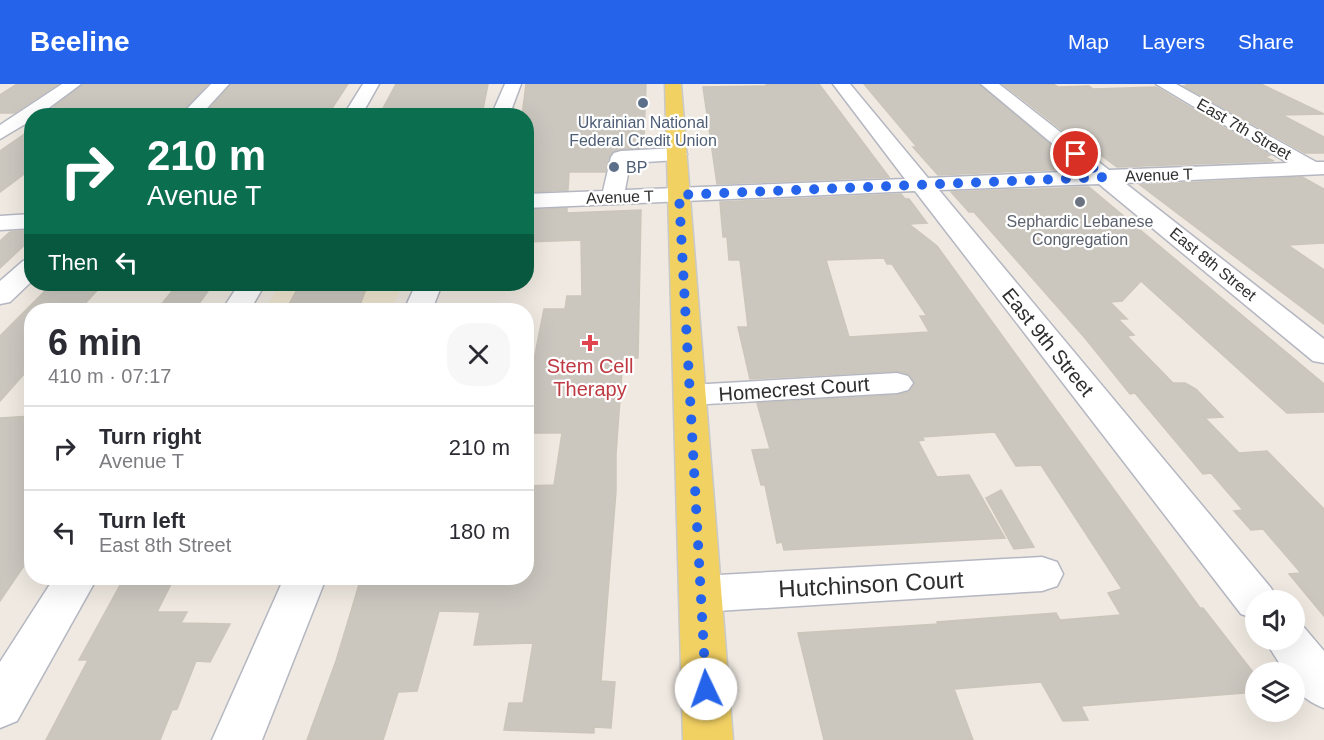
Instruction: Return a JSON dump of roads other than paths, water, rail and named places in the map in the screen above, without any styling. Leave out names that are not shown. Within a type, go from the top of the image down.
[{"type":"main road","points":[[673,84],[708,740]]},
{"type":"street","points":[[37,108],[73,84]]},
{"type":"street","points":[[197,108],[221,84]]},
{"type":"street","points":[[357,108],[371,84]]},
{"type":"street","points":[[503,108],[513,84]]},
{"type":"street","name":"East 9th Street","points":[[841,84],[1247,590]]},
{"type":"street","name":"East 8th Street","points":[[989,84],[1324,354]]},
{"type":"street","name":"East 7th Street","points":[[1164,84],[1320,170]]},
{"type":"street","points":[[0,133],[24,117]]},
{"type":"street","points":[[615,187],[621,157],[678,175]]},
{"type":"street","name":"Avenue T","points":[[534,200],[678,175],[921,184],[1320,170]]},
{"type":"street","points":[[0,222],[24,221]]},
{"type":"street","points":[[0,296],[24,274]]},
{"type":"street","name":"Homecrest Court","points":[[690,395],[897,382]]},
{"type":"street","name":"Hutchinson Court","points":[[700,594],[1042,574]]},
{"type":"street","points":[[0,705],[72,585]]},
{"type":"street","points":[[237,740],[302,585]]},
{"type":"street","points":[[1295,650],[1324,686]]},
{"type":"place","name":"Ukrainian National Federal Credit Union","points":[[643,103]]},
{"type":"place","name":"BP","points":[[614,167]]},
{"type":"place","name":"Sephardic Lebanese Congregation","points":[[1080,202]]},
{"type":"place","name":"Stem Cell Therapy","points":[[590,343]]}]
